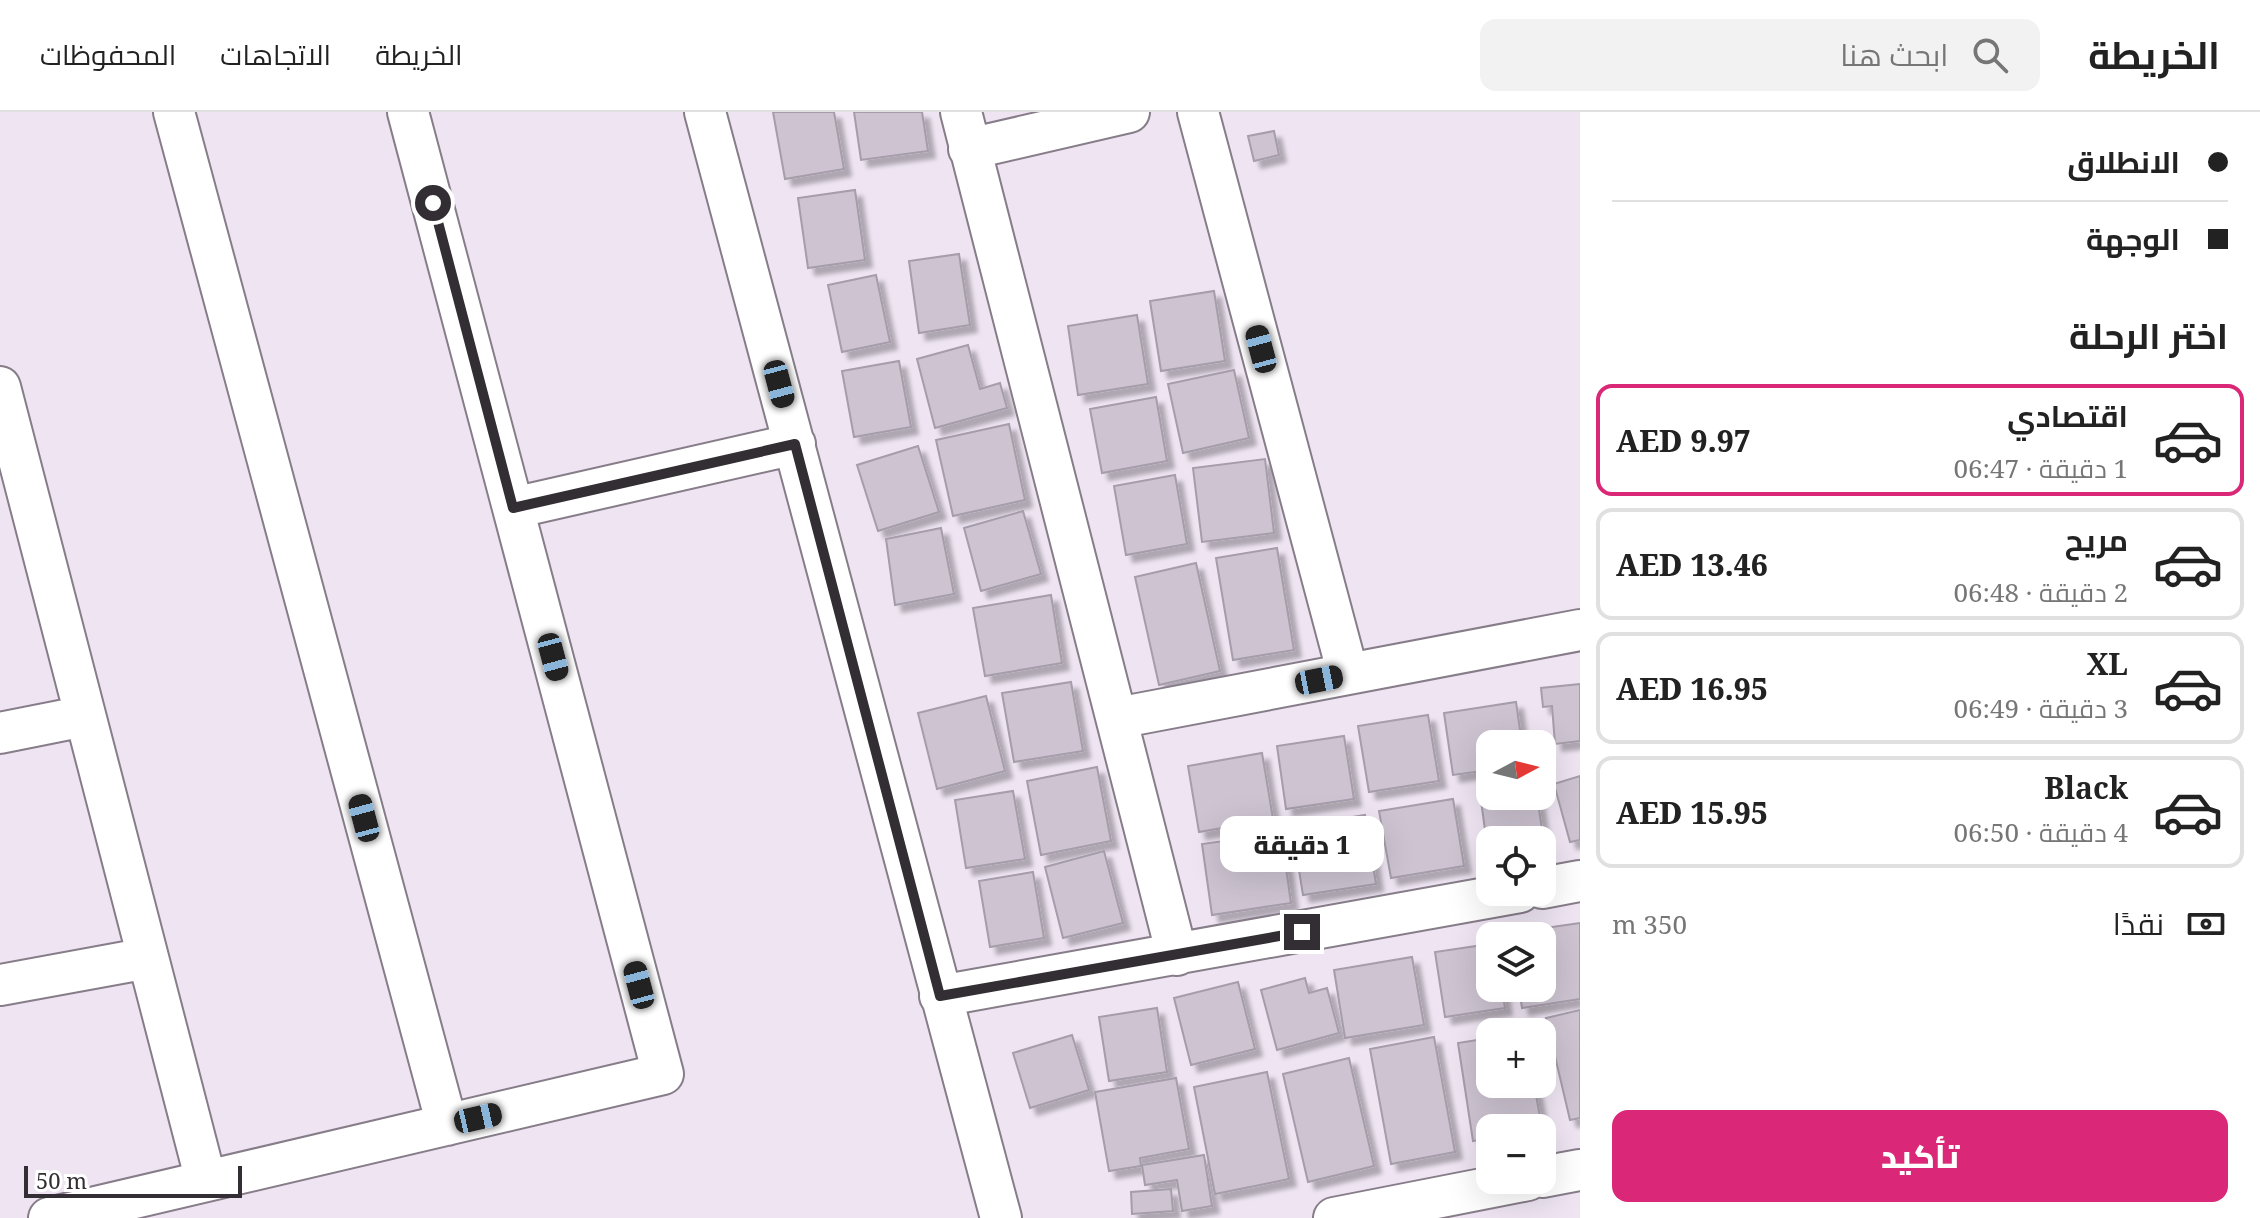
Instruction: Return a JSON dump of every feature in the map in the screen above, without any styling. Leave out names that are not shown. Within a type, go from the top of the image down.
[{"type":"street","points":[[174,112],[447,1125]]},
{"type":"street","points":[[49,1218],[663,1074],[408,112]]},
{"type":"street","points":[[705,112],[1001,1218]]},
{"type":"street","points":[[1129,112],[965,131],[1177,955]]},
{"type":"street","points":[[1198,112],[1348,674]]},
{"type":"street","points":[[0,387],[8,450],[85,716],[206,1181]]},
{"type":"street","points":[[513,508],[795,444]]},
{"type":"street","points":[[1117,718],[1580,630]]},
{"type":"street","points":[[0,733],[85,716]]},
{"type":"street","points":[[1556,885],[1580,881]]},
{"type":"street","points":[[940,996],[1476,900]]},
{"type":"street","points":[[0,985],[148,958]]},
{"type":"street","points":[[1556,1174],[1580,1170]]},
{"type":"street","points":[[1334,1218],[1476,1190]]},
{"type":"building","points":[[773,112],[834,112],[844,169],[785,179]]},
{"type":"building","points":[[854,112],[922,112],[928,151],[861,160]]},
{"type":"building","points":[[1274,131],[1279,155],[1254,161],[1248,136]]},
{"type":"building","points":[[855,190],[865,260],[808,268],[798,198]]},
{"type":"building","points":[[959,254],[970,325],[919,333],[909,261]]},
{"type":"building","points":[[876,275],[890,342],[842,352],[828,285]]},
{"type":"building","points":[[1214,291],[1225,361],[1161,371],[1150,301]]},
{"type":"building","points":[[1137,315],[1148,384],[1078,395],[1068,326]]},
{"type":"building","points":[[968,345],[980,389],[1000,383],[1007,408],[935,428],[917,359]]},
{"type":"building","points":[[899,361],[911,427],[854,437],[842,371]]},
{"type":"building","points":[[1234,370],[1249,438],[1183,453],[1168,384]]},
{"type":"building","points":[[1156,397],[1167,461],[1102,473],[1090,409]]},
{"type":"building","points":[[1009,424],[1025,500],[953,516],[936,440]]},
{"type":"building","points":[[918,446],[939,512],[878,531],[857,465]]},
{"type":"building","points":[[1265,459],[1274,533],[1202,542],[1193,468]]},
{"type":"building","points":[[1175,475],[1187,544],[1126,555],[1114,486]]},
{"type":"building","points":[[1023,511],[1041,574],[981,591],[964,528]]},
{"type":"building","points":[[941,528],[954,594],[895,605],[886,539]]},
{"type":"building","points":[[1277,548],[1294,650],[1233,660],[1216,558]]},
{"type":"building","points":[[1196,563],[1220,671],[1159,685],[1135,577]]},
{"type":"building","points":[[1051,595],[1062,663],[985,676],[973,608]]},
{"type":"building","points":[[1071,682],[1083,751],[1014,762],[1002,693]]},
{"type":"building","points":[[1580,684],[1580,741],[1556,744],[1552,706],[1543,707],[1541,688]]},
{"type":"building","points":[[986,696],[1005,771],[937,789],[918,713]]},
{"type":"building","points":[[1516,702],[1520,730],[1476,730],[1476,772],[1453,775],[1444,713]]},
{"type":"building","points":[[1428,715],[1439,781],[1369,792],[1358,726]]},
{"type":"building","points":[[1344,736],[1354,799],[1286,809],[1277,746]]},
{"type":"building","points":[[1262,753],[1273,819],[1199,832],[1188,766]]},
{"type":"building","points":[[1097,767],[1111,841],[1041,855],[1027,781]]},
{"type":"building","points":[[1580,776],[1580,840],[1570,842],[1556,783]]},
{"type":"building","points":[[1013,791],[1025,859],[966,868],[955,800]]},
{"type":"building","points":[[1453,799],[1464,866],[1391,878],[1379,811]]},
{"type":"building","points":[[1482,810],[1539,810],[1541,826],[1484,826]]},
{"type":"building","points":[[1365,815],[1376,884],[1303,895],[1292,827]]},
{"type":"building","points":[[1281,833],[1291,903],[1212,915],[1202,844]]},
{"type":"building","points":[[1104,851],[1123,923],[1063,938],[1045,867]]},
{"type":"building","points":[[1033,872],[1044,938],[990,947],[979,881]]},
{"type":"building","points":[[1580,923],[1580,999],[1522,1008],[1521,1002],[1556,1002],[1556,926]]},
{"type":"building","points":[[1476,946],[1476,1002],[1504,1002],[1505,1008],[1445,1017],[1435,952]]},
{"type":"building","points":[[1412,957],[1424,1025],[1345,1038],[1334,970]]},
{"type":"building","points":[[1305,978],[1309,993],[1327,988],[1339,1033],[1277,1050],[1261,990]]},
{"type":"building","points":[[1238,982],[1255,1049],[1191,1065],[1174,998]]},
{"type":"building","points":[[1157,1008],[1167,1072],[1109,1081],[1099,1017]]},
{"type":"building","points":[[1580,1010],[1580,1118],[1570,1120],[1556,1060],[1556,1018],[1546,1018]]},
{"type":"building","points":[[1072,1035],[1089,1090],[1030,1108],[1013,1053]]},
{"type":"building","points":[[1434,1037],[1455,1152],[1391,1164],[1370,1049]]},
{"type":"building","points":[[1476,1040],[1476,1098],[1537,1098],[1539,1114],[1476,1114],[1476,1140],[1473,1141],[1458,1043]]},
{"type":"building","points":[[1349,1058],[1374,1166],[1308,1182],[1283,1074]]},
{"type":"building","points":[[1267,1072],[1289,1179],[1215,1194],[1194,1087]]},
{"type":"building","points":[[1176,1078],[1189,1149],[1140,1158],[1141,1166],[1109,1171],[1095,1092]]},
{"type":"building","points":[[1204,1155],[1212,1206],[1182,1211],[1177,1180],[1145,1185],[1142,1165]]},
{"type":"building","points":[[1171,1189],[1173,1211],[1132,1214],[1131,1192]]},
{"type":"route","points":[[433,203],[513,508],[795,444],[940,996],[1302,932]]}]
